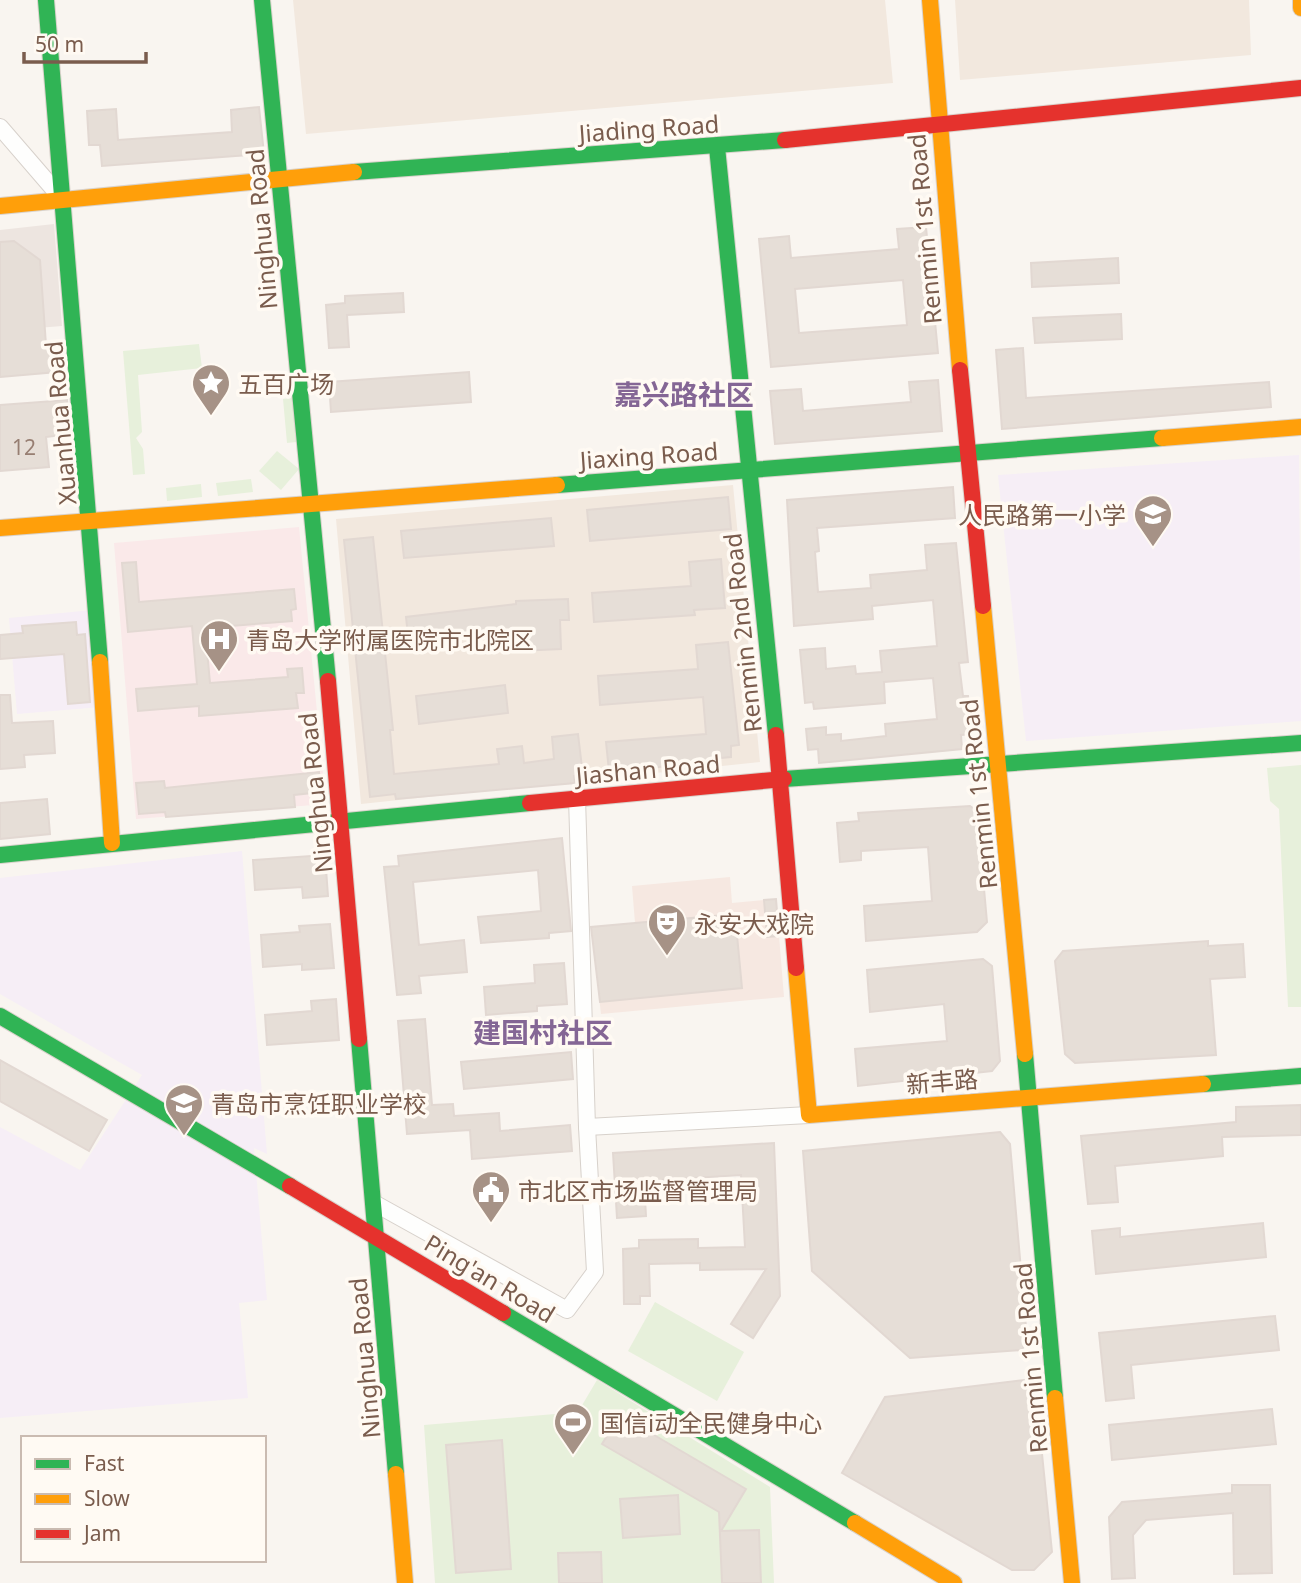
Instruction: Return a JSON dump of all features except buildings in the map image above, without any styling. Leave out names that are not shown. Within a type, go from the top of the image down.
[{"type":"street","name":"Xuanhua Road","points":[[46,0],[91,521],[112,843]]},
{"type":"street","name":"Ninghua Road","points":[[262,0],[341,819],[405,1583]]},
{"type":"street","name":"Renmin 1st Road","points":[[930,0],[938,126],[967,453],[1030,1096],[1072,1583]]},
{"type":"street","points":[[1301,0],[1301,8]]},
{"type":"street","name":"Jiading Road","points":[[0,206],[279,177],[717,146],[938,126],[1301,88]]},
{"type":"street","points":[[0,127],[63,200]]},
{"type":"street","name":"Renmin 2nd Road","points":[[717,146],[780,779],[808,1115]]},
{"type":"street","name":"Jiaxing Road","points":[[0,528],[1301,427]]},
{"type":"street","name":"Jiashan Road","points":[[0,855],[341,819],[780,779],[1301,743]]},
{"type":"street","points":[[374,1203],[567,1310],[594,1272],[577,798]]},
{"type":"street","name":"Ping'an Road","points":[[0,1016],[377,1237],[954,1583]]},
{"type":"street","name":"新丰路","points":[[587,1127],[808,1115],[1301,1076]]},
{"type":"shaded area","points":[[293,0],[885,0],[893,83],[306,134]]},
{"type":"shaded area","points":[[955,0],[1249,0],[1251,55],[960,80]]},
{"type":"shaded area","points":[[54,224],[62,326],[0,331],[0,230]]},
{"type":"shaded area","name":"人民路第一小学","points":[[1299,455],[1301,721],[1026,741],[998,475]]},
{"type":"shaded area","points":[[733,485],[760,762],[361,804],[336,519]]},
{"type":"shaded area","name":"青岛大学附属医院市北院区","points":[[299,527],[326,804],[136,819],[114,543]]},
{"type":"shaded area","points":[[93,610],[101,707],[17,714],[9,618]]},
{"type":"shaded area","name":"青岛市烹饪职业学校","points":[[242,851],[267,1154],[254,1148],[267,1300],[239,1303],[248,1398],[0,1418],[0,1127],[80,1170],[142,1075],[0,994],[0,878]]},
{"type":"shaded area","points":[[730,877],[732,903],[776,899],[784,997],[601,1014],[591,927],[635,923],[632,886]]},
{"type":"green space","points":[[199,344],[202,368],[138,375],[142,432],[136,438],[143,449],[145,474],[133,475],[123,351]]},
{"type":"green space","points":[[292,398],[296,442],[287,443],[283,399]]},
{"type":"green space","points":[[277,451],[299,469],[281,490],[259,471]]},
{"type":"green space","points":[[251,479],[253,492],[218,496],[216,483]]},
{"type":"green space","points":[[201,484],[202,497],[167,501],[166,488]]},
{"type":"green space","points":[[1301,765],[1301,1007],[1288,1007],[1279,809],[1270,801],[1267,768]]},
{"type":"green space","points":[[655,1302],[744,1352],[717,1401],[628,1351]]},
{"type":"green space","name":"国信i动全民健身中心","points":[[597,1380],[770,1487],[774,1583],[435,1583],[424,1425],[578,1412]]},
{"type":"traffic: fast","points":[[46,0],[100,662]]},
{"type":"traffic: fast","points":[[262,0],[328,681]]},
{"type":"traffic: fast","points":[[354,172],[785,140]]},
{"type":"traffic: fast","points":[[717,147],[776,735]]},
{"type":"traffic: fast","points":[[557,485],[1162,438]]},
{"type":"traffic: fast","points":[[784,779],[1301,743]]},
{"type":"traffic: fast","points":[[0,855],[530,803]]},
{"type":"traffic: fast","points":[[0,1016],[290,1186]]},
{"type":"traffic: fast","points":[[359,1039],[396,1474]]},
{"type":"traffic: fast","points":[[1025,1054],[1055,1398]]},
{"type":"traffic: fast","points":[[1203,1084],[1301,1076]]},
{"type":"traffic: fast","points":[[503,1313],[855,1523]]},
{"type":"traffic: slow","points":[[930,0],[960,370]]},
{"type":"traffic: slow","points":[[1301,0],[1301,8]]},
{"type":"traffic: slow","points":[[0,206],[354,172]]},
{"type":"traffic: slow","points":[[1162,438],[1301,427]]},
{"type":"traffic: slow","points":[[0,528],[557,485]]},
{"type":"traffic: slow","points":[[983,606],[1025,1054]]},
{"type":"traffic: slow","points":[[100,662],[112,843]]},
{"type":"traffic: slow","points":[[796,968],[809,1115],[1203,1084]]},
{"type":"traffic: slow","points":[[1055,1398],[1072,1583]]},
{"type":"traffic: slow","points":[[396,1474],[405,1583]]},
{"type":"traffic: slow","points":[[855,1523],[954,1583]]},
{"type":"traffic: jam","points":[[785,140],[1301,88]]},
{"type":"traffic: jam","points":[[960,370],[983,606]]},
{"type":"traffic: jam","points":[[328,681],[359,1039]]},
{"type":"traffic: jam","points":[[776,735],[796,968]]},
{"type":"traffic: jam","points":[[530,803],[784,779]]},
{"type":"traffic: jam","points":[[290,1186],[503,1313]]},
{"type":"place","name":"五百广场","points":[[211,417]]},
{"type":"place","name":"人民路第一小学","points":[[1153,548]]},
{"type":"place","name":"青岛大学附属医院市北院区","points":[[219,673]]},
{"type":"place","name":"永安大戏院","points":[[667,957]]},
{"type":"place","name":"青岛市烹饪职业学校","points":[[184,1137]]},
{"type":"place","name":"市北区市场监督管理局","points":[[491,1224]]},
{"type":"place","name":"国信i动全民健身中心","points":[[573,1456]]},
{"type":"district","name":"嘉兴路社区","points":[[684,394]]},
{"type":"district","name":"建国村社区","points":[[543,1032]]}]
